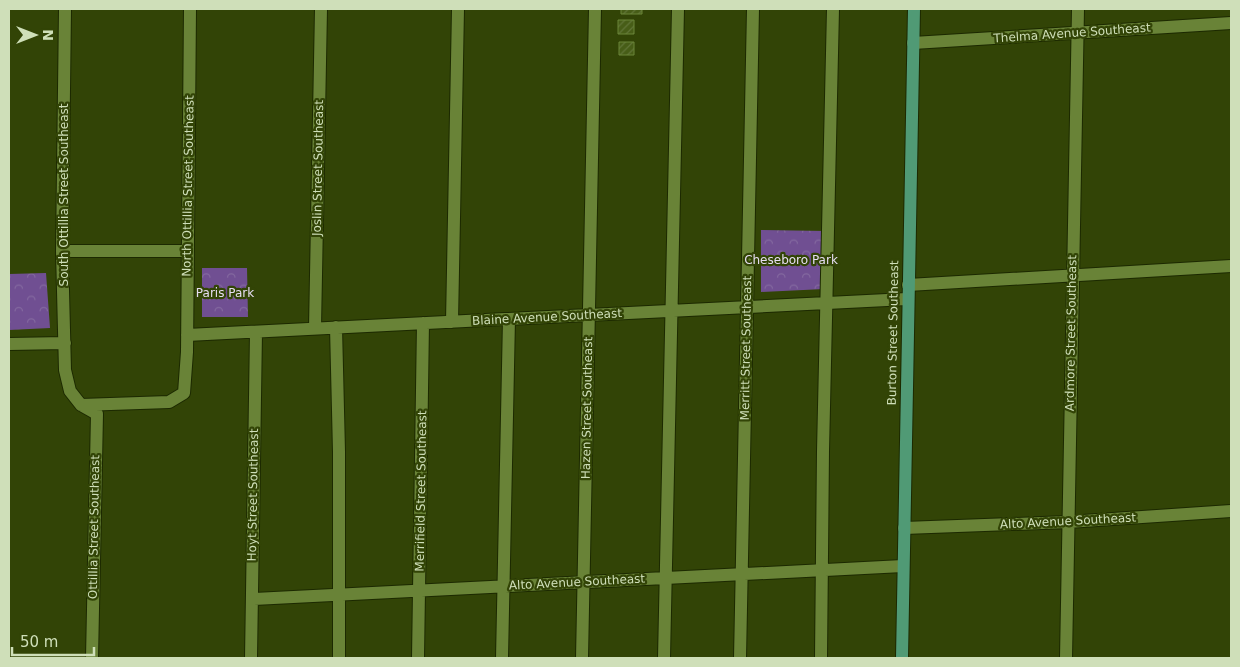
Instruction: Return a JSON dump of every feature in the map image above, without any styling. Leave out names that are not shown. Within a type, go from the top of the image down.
[{"type":"main road","name":"Burton Street Southeast","points":[[902,658],[907,299],[914,9]]},
{"type":"street","name":"South Ottillia Street Southeast","points":[[65,9],[62,251],[65,343],[67,382],[70,391],[81,405]]},
{"type":"street","name":"North Ottillia Street Southeast","points":[[81,405],[170,402],[184,393],[187,334],[190,9]]},
{"type":"street","name":"Joslin Street Southeast","points":[[314,328],[321,9]]},
{"type":"street","points":[[452,322],[458,9]]},
{"type":"street","name":"Hazen Street Southeast","points":[[582,658],[595,9]]},
{"type":"street","points":[[664,658],[678,9]]},
{"type":"street","name":"Merritt Street Southeast","points":[[740,658],[753,9]]},
{"type":"street","points":[[821,658],[823,460],[833,9]]},
{"type":"street","name":"Ardmore Street Southeast","points":[[1066,658],[1078,9]]},
{"type":"street","name":"Thelma Avenue Southeast","points":[[914,43],[1231,22]]},
{"type":"street","points":[[62,251],[188,251]]},
{"type":"street","points":[[908,285],[1231,266]]},
{"type":"street","name":"Blaine Avenue Southeast","points":[[187,334],[907,299]]},
{"type":"street","points":[[502,658],[509,319]]},
{"type":"street","name":"Merrifield Street Southeast","points":[[418,658],[423,323]]},
{"type":"street","points":[[336,327],[339,452],[339,658]]},
{"type":"street","name":"Hoyt Street Southeast","points":[[251,658],[256,332]]},
{"type":"street","points":[[9,344],[65,343]]},
{"type":"street","name":"Ottillia Street Southeast","points":[[81,405],[97,414],[92,658]]},
{"type":"street","name":"Alto Avenue Southeast","points":[[904,528],[1068,522],[1231,511]]},
{"type":"street","name":"Alto Avenue Southeast","points":[[252,599],[903,566]]},
{"type":"green space","name":"Cheseboro Park","points":[[761,230],[826,231],[824,289],[761,292]]},
{"type":"green space","name":"Paris Park","points":[[202,268],[247,268],[248,317],[202,317]]},
{"type":"green space","points":[[46,273],[50,328],[9,330],[9,274]]},
{"type":"building","points":[[621,9],[642,9],[642,14],[621,14]]},
{"type":"building","points":[[618,20],[634,20],[634,34],[618,34]]},
{"type":"building","points":[[619,42],[634,42],[634,55],[619,55]]}]
